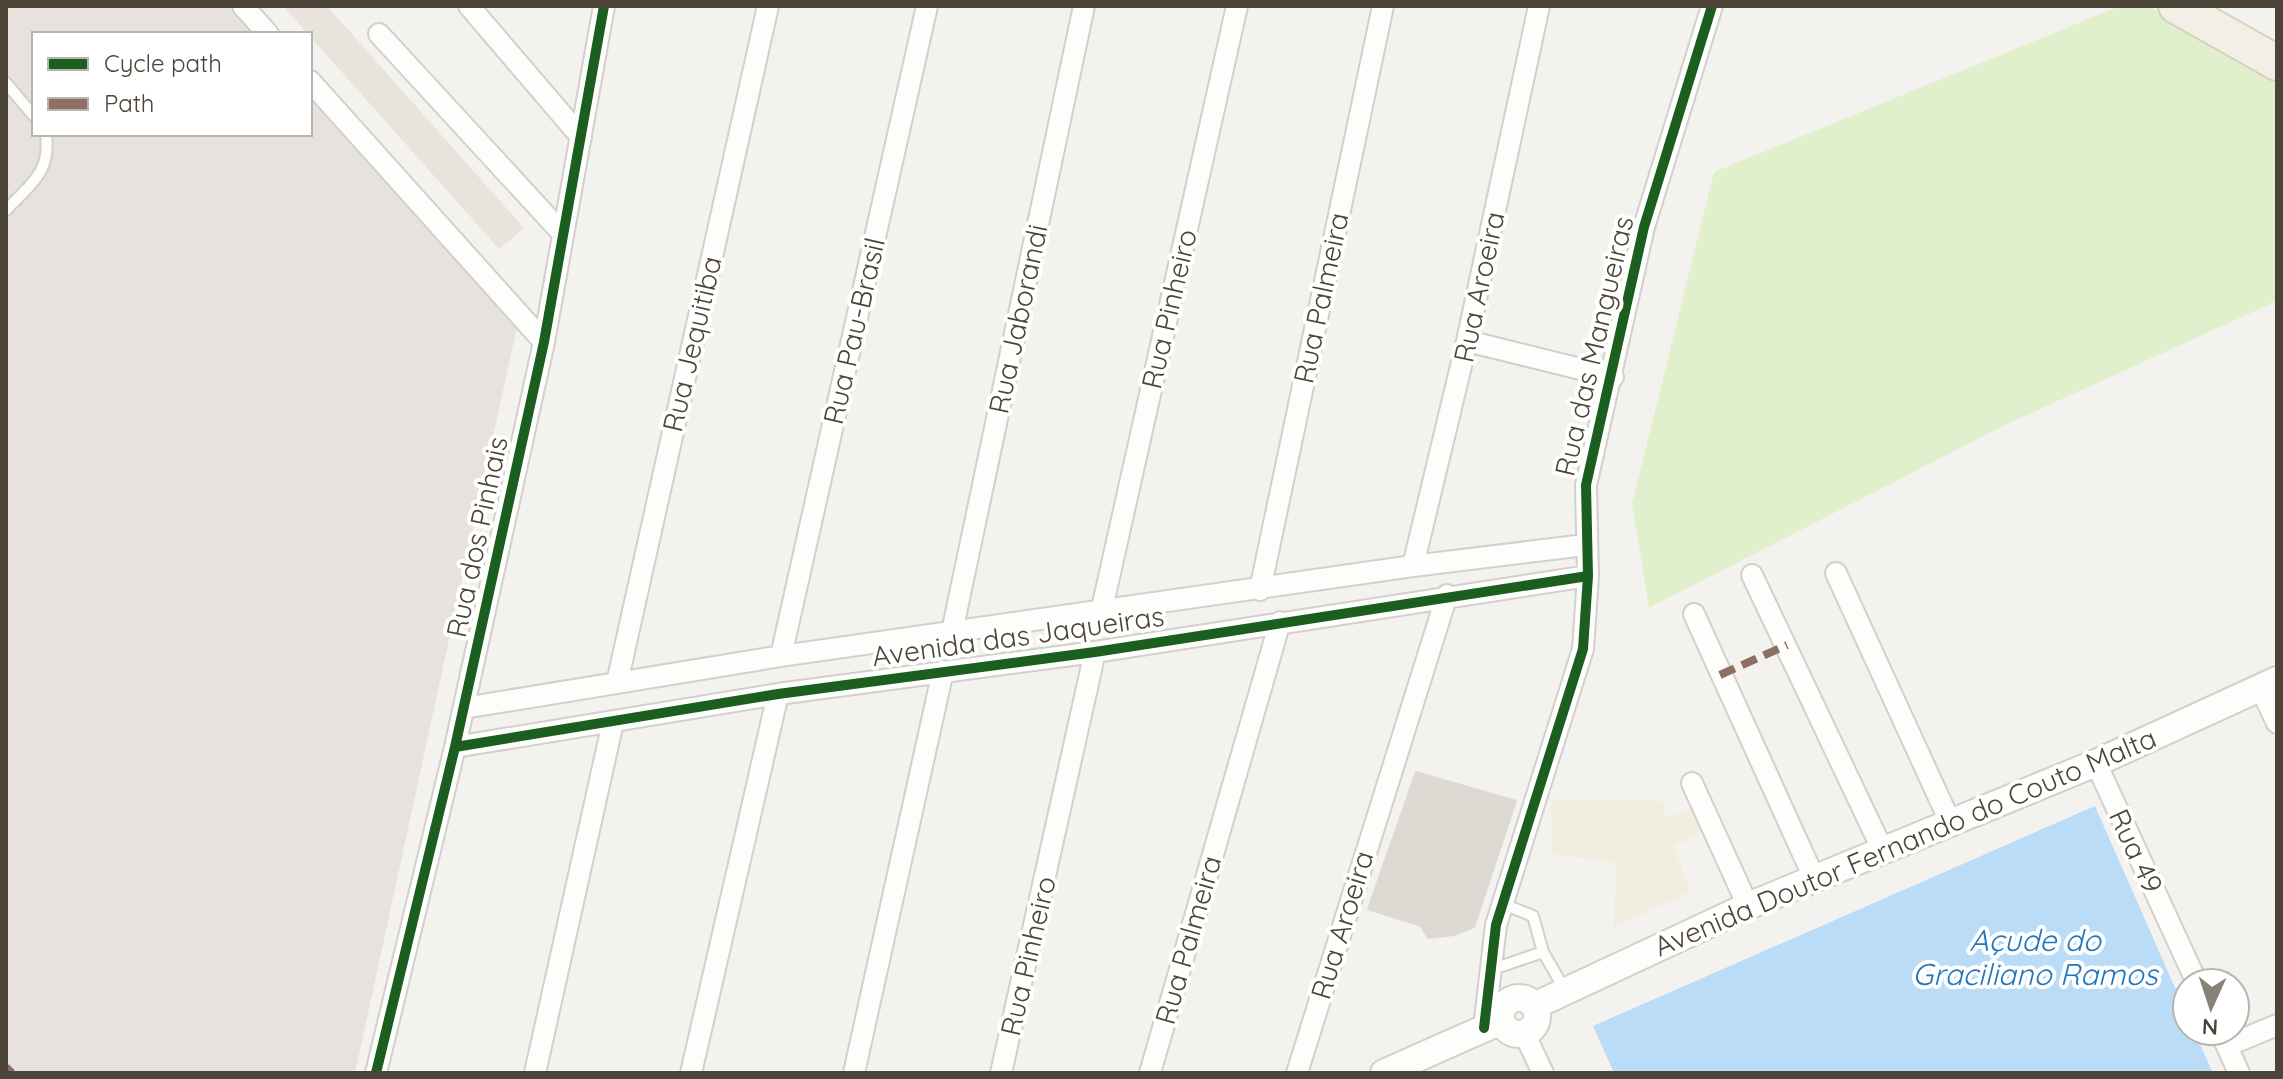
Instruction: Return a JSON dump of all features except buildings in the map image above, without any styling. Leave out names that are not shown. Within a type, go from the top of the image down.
[{"type":"main road","points":[[2176,6],[2277,63]]},
{"type":"main road","points":[[2217,6],[2277,40]]},
{"type":"street","points":[[243,6],[266,32]]},
{"type":"street","points":[[469,6],[581,137]]},
{"type":"street","name":"Rua dos Pinhais","points":[[376,1073],[464,708],[544,342],[604,6]]},
{"type":"street","name":"Rua Jequitiba","points":[[617,683],[768,6]]},
{"type":"street","name":"Rua Pau-Brasil","points":[[781,656],[927,6]]},
{"type":"street","name":"Rua Jaborandi","points":[[952,632],[1084,6]]},
{"type":"street","name":"Rua Pinheiro","points":[[1101,613],[1237,6]]},
{"type":"street","name":"Rua Palmeira","points":[[1260,590],[1383,6]]},
{"type":"street","name":"Rua Aroeira","points":[[1413,566],[1467,341],[1539,6]]},
{"type":"street","name":"Rua das Mangueiras","points":[[1503,1027],[1490,970],[1503,904],[1583,649],[1588,576],[1586,485],[1613,377],[1644,227],[1711,6]]},
{"type":"street","points":[[379,34],[563,234]]},
{"type":"street","points":[[312,83],[544,342]]},
{"type":"street","points":[[1467,341],[1613,377]]},
{"type":"street","name":"Avenida das Jaqueiras","points":[[464,708],[781,656],[1101,613],[1413,566],[1585,545]]},
{"type":"street","points":[[1836,573],[1951,824]]},
{"type":"street","points":[[1752,575],[1883,851]]},
{"type":"street","name":"Avenida das Jaqueiras","points":[[455,747],[778,694],[1095,652],[1447,595],[1588,576]]},
{"type":"street","name":"Rua Aroeira","points":[[1297,1073],[1447,595]]},
{"type":"street","points":[[1694,614],[1814,878]]},
{"type":"street","name":"Rua Palmeira","points":[[1150,1073],[1280,622]]},
{"type":"street","points":[[881,642],[895,678]]},
{"type":"street","name":"Rua Pinheiro","points":[[1001,1073],[1095,652]]},
{"type":"street","points":[[854,1073],[943,671]]},
{"type":"street","points":[[2269,683],[2277,723]]},
{"type":"street","name":"Avenida Doutor Fernando do Couto Malta","points":[[1384,1073],[1503,1027],[1501,1010],[1507,1002],[1527,999],[1534,1006],[1748,906],[2096,763],[2269,683]]},
{"type":"street","points":[[691,1073],[778,694]]},
{"type":"street","points":[[535,1073],[613,722]]},
{"type":"street","name":"Rua 49","points":[[2096,763],[2190,967]]},
{"type":"street","points":[[1692,783],[1748,906]]},
{"type":"street","points":[[2251,1032],[2277,1025]]},
{"type":"street","points":[[1503,1027],[1543,1073]]},
{"type":"street","points":[[2227,1047],[2239,1073]]},
{"type":"lane","points":[[6,83],[32,114]]},
{"type":"lane","points":[[6,210],[38,177],[49,156],[46,136]]},
{"type":"lane","points":[[1503,904],[1533,916],[1543,952],[1565,990]]},
{"type":"lane","points":[[1490,970],[1543,952]]},
{"type":"shaded area","points":[[6,6],[240,6],[263,32],[32,32],[32,136],[312,136],[312,87],[518,322],[355,1073],[12,1073],[6,1067]]},
{"type":"shaded area","points":[[283,6],[327,6],[524,228],[499,249],[312,39],[312,32],[306,32]]},
{"type":"shaded area","points":[[1551,800],[1663,801],[1666,818],[1701,804],[1712,828],[1674,846],[1690,892],[1613,928],[1617,863],[1552,854]]},
{"type":"green space","points":[[2120,6],[2148,6],[2277,74],[2277,301],[2005,425],[1649,608],[1632,504],[1714,172]]},
{"type":"water","name":"Açude do Graciliano Ramos","points":[[2095,806],[2171,979],[2171,1047],[2201,1047],[2213,1073],[1614,1073],[1593,1026]]},
{"type":"marked path","points":[[1720,675],[1787,645]]},
{"type":"marked path","points":[[6,1067],[12,1073]]},
{"type":"cycle path","points":[[376,1073],[455,747],[544,342],[604,6]]},
{"type":"cycle path","points":[[1484,1028],[1496,925],[1583,649],[1588,576],[1586,485],[1644,227],[1712,6]]},
{"type":"cycle path","points":[[455,747],[778,694],[1095,652],[1588,576]]}]
